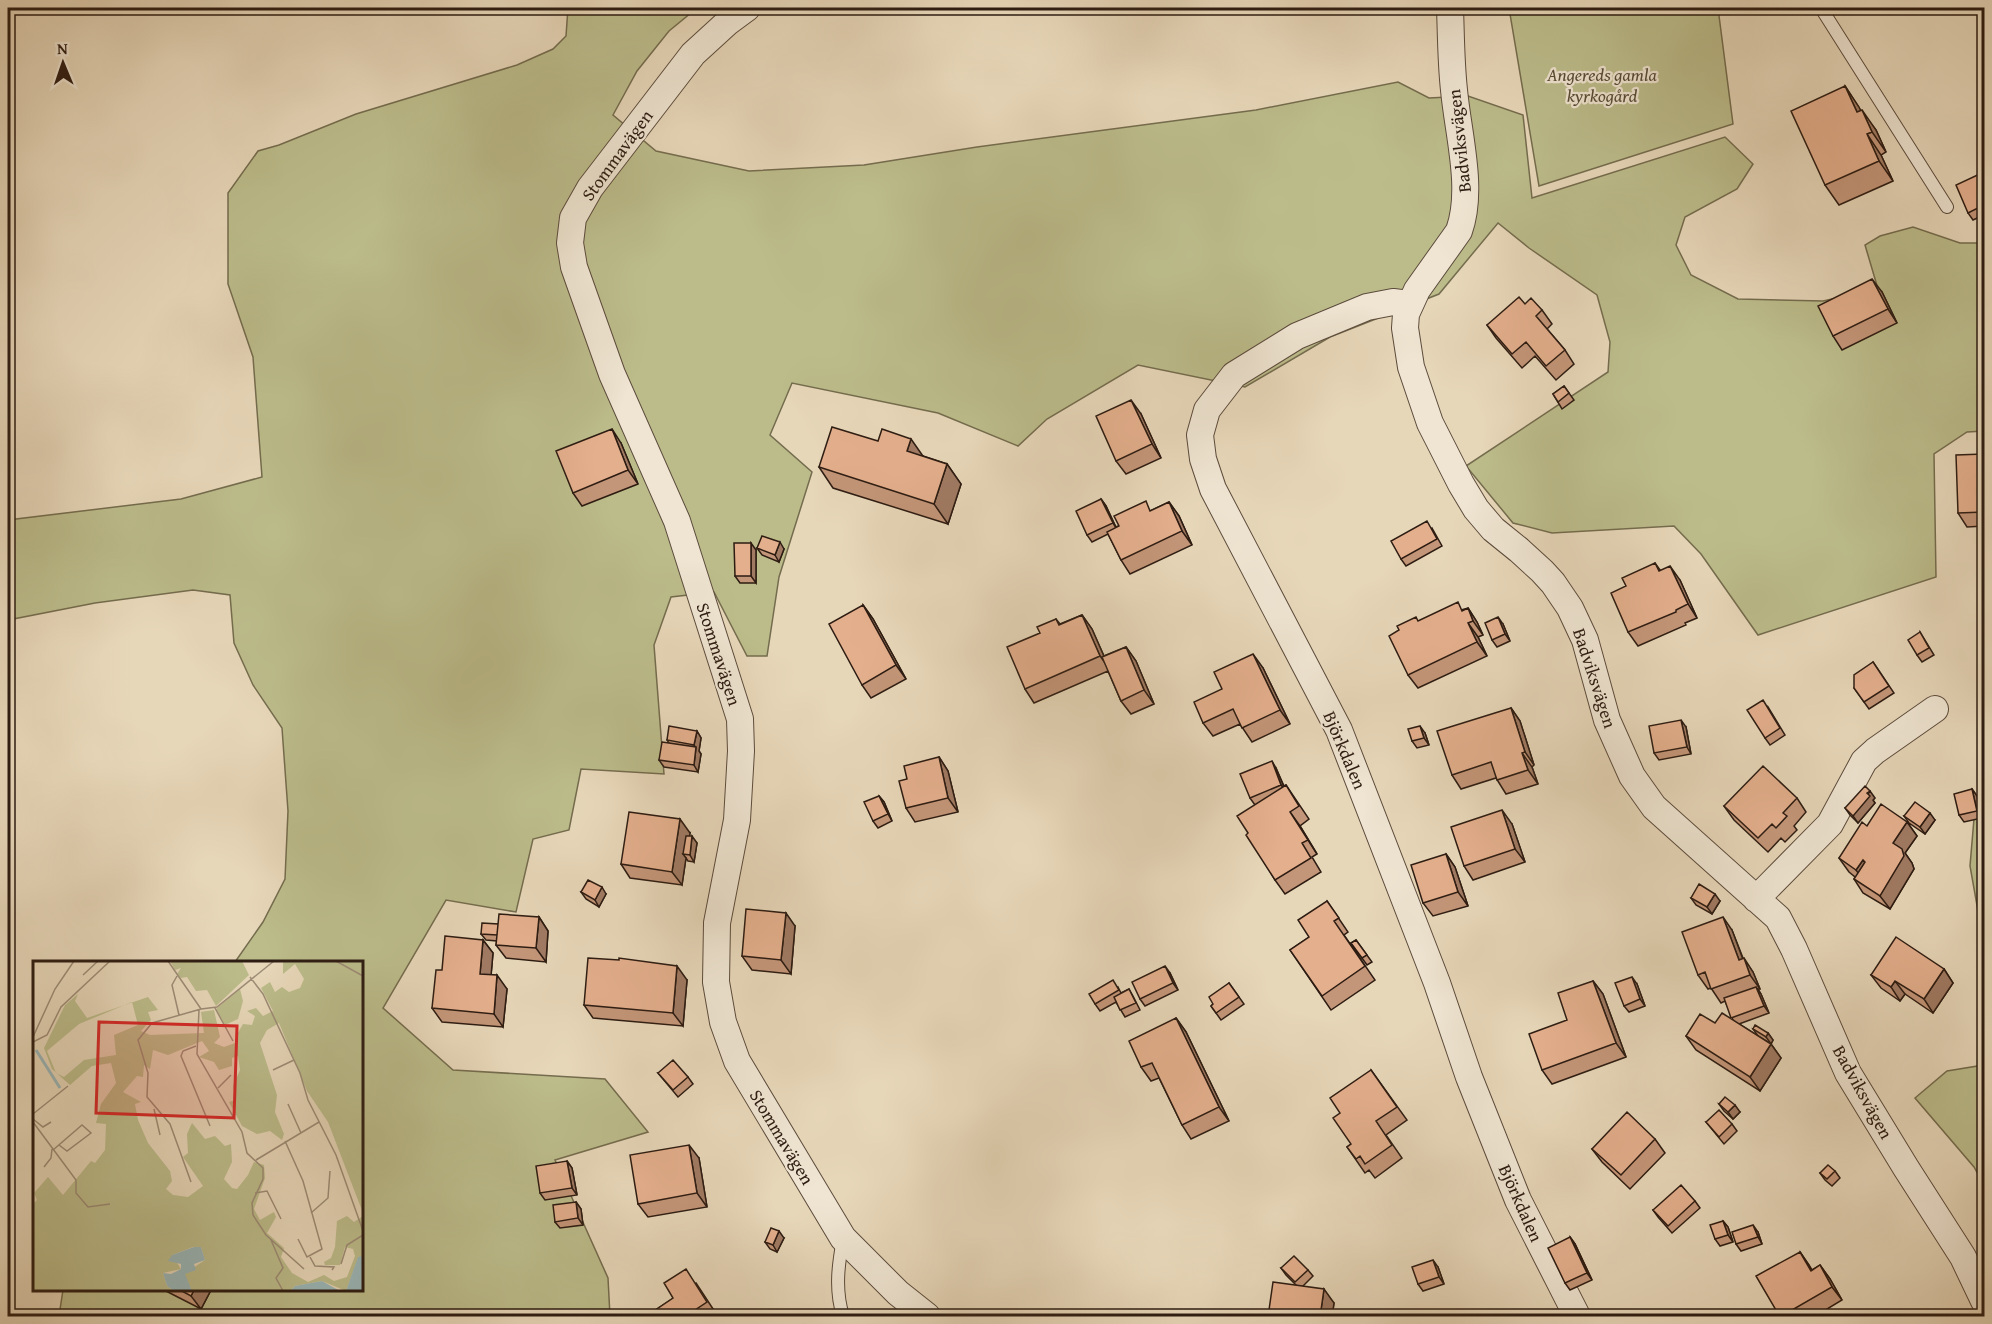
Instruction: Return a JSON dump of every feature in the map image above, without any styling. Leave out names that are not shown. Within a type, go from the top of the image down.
[{"type":"street","name":"Stommavägen","points":[[747,8],[693,54],[611,160],[590,188],[573,218],[570,243],[574,267],[612,374],[677,521],[740,719],[741,751],[737,820],[717,923],[716,982],[723,1022],[736,1061],[843,1238],[898,1293],[927,1317]]},
{"type":"street","name":"Badviksvägen","points":[[1450,8],[1454,87],[1466,196],[1463,219],[1459,231],[1409,304],[1405,328],[1411,367],[1430,423],[1476,509],[1493,529],[1542,571],[1570,608],[1585,640],[1607,720],[1632,776],[1654,807],[1778,918],[1794,949],[1848,1073],[1963,1257],[1984,1301]]},
{"type":"street","name":"Björkdalen","points":[[1409,304],[1393,302],[1366,307],[1297,336],[1234,375],[1207,410],[1200,435],[1203,459],[1213,489],[1339,730],[1421,941],[1469,1077],[1514,1190],[1577,1317]]},
{"type":"street","points":[[1756,899],[1830,824],[1864,761],[1935,709]]},
{"type":"lane","points":[[1821,8],[1947,207]]},
{"type":"lane","points":[[843,1238],[837,1271],[843,1317]]},
{"type":"green space","points":[[568,8],[697,8],[669,31],[637,71],[613,115],[656,151],[749,171],[864,165],[977,147],[1256,110],[1398,82],[1429,98],[1468,96],[1523,115],[1532,198],[1725,137],[1753,164],[1737,189],[1685,217],[1676,245],[1691,275],[1738,299],[1823,301],[1878,289],[1865,245],[1880,236],[1913,227],[1960,243],[1984,243],[1984,431],[1967,432],[1934,454],[1936,577],[1758,635],[1701,554],[1674,526],[1552,533],[1513,523],[1466,466],[1608,372],[1610,342],[1597,295],[1529,248],[1498,223],[1439,294],[1330,337],[1245,387],[1138,365],[1047,419],[1018,446],[938,413],[792,383],[770,435],[812,472],[779,577],[767,656],[747,656],[714,592],[671,597],[654,645],[664,774],[581,769],[569,830],[533,839],[516,912],[446,900],[383,1008],[453,1070],[605,1079],[648,1132],[555,1160],[608,1278],[610,1316],[59,1316],[63,1291],[363,1291],[363,961],[236,961],[263,922],[285,879],[288,811],[282,728],[253,685],[234,643],[230,595],[193,590],[95,603],[8,620],[8,520],[181,499],[262,477],[253,357],[228,284],[228,193],[258,151],[279,145],[356,114],[517,65],[553,49],[566,36]]},
{"type":"green space","name":"Angereds gamla kyrkogård","points":[[1509,8],[1718,8],[1733,124],[1539,186]]},
{"type":"green space","points":[[1984,786],[1984,945],[1970,866],[1975,807]]},
{"type":"green space","points":[[1984,1065],[1984,1185],[1974,1167],[1915,1098],[1947,1071]]},
{"type":"building","points":[[1845,86],[1857,112],[1862,110],[1872,132],[1867,134],[1879,161],[1825,185],[1791,111]]},
{"type":"building","points":[[1984,172],[1984,205],[1968,213],[1956,185]]},
{"type":"building","points":[[1872,279],[1888,309],[1833,336],[1818,306]]},
{"type":"building","points":[[1519,297],[1525,304],[1531,298],[1542,310],[1536,316],[1565,350],[1546,366],[1526,342],[1512,354],[1487,325]]},
{"type":"building","points":[[1564,386],[1569,393],[1558,402],[1553,394]]},
{"type":"building","points":[[1131,400],[1152,444],[1116,461],[1096,416]]},
{"type":"building","points":[[832,427],[878,441],[882,429],[911,439],[907,451],[947,464],[934,504],[819,467]]},
{"type":"building","points":[[612,429],[628,470],[573,493],[556,451]]},
{"type":"building","points":[[1984,454],[1984,512],[1958,513],[1956,455]]},
{"type":"building","points":[[1101,499],[1113,523],[1087,535],[1076,511]]},
{"type":"building","points":[[1146,501],[1150,511],[1169,502],[1182,531],[1121,560],[1107,532],[1119,526],[1114,516]]},
{"type":"building","points":[[1427,521],[1437,539],[1401,559],[1391,541]]},
{"type":"building","points":[[762,536],[780,542],[775,555],[757,548]]},
{"type":"building","points":[[734,543],[751,543],[751,576],[735,576]]},
{"type":"building","points":[[1655,563],[1659,571],[1670,566],[1688,604],[1676,612],[1628,632],[1611,593],[1626,586],[1622,578]]},
{"type":"building","points":[[1458,602],[1462,611],[1468,608],[1473,621],[1468,623],[1477,642],[1408,675],[1389,636],[1399,630],[1397,626],[1416,617],[1418,621]]},
{"type":"building","points":[[863,605],[896,665],[862,685],[829,624]]},
{"type":"building","points":[[1082,615],[1100,656],[1025,689],[1007,647],[1040,633],[1037,627],[1056,619],[1059,625]]},
{"type":"building","points":[[1498,617],[1505,634],[1492,640],[1485,623]]},
{"type":"building","points":[[1920,632],[1929,648],[1917,655],[1908,640]]},
{"type":"building","points":[[1126,647],[1144,690],[1121,701],[1102,657]]},
{"type":"building","points":[[1253,654],[1280,710],[1242,728],[1233,709],[1203,723],[1194,702],[1222,689],[1214,672]]},
{"type":"building","points":[[1873,662],[1889,686],[1864,702],[1854,688],[1854,675]]},
{"type":"building","points":[[1763,700],[1780,728],[1765,738],[1747,710]]},
{"type":"building","points":[[1511,708],[1525,752],[1522,753],[1528,770],[1497,780],[1491,762],[1452,775],[1437,731]]},
{"type":"building","points":[[1681,720],[1687,747],[1654,753],[1649,726]]},
{"type":"building","points":[[669,726],[697,731],[694,745],[667,740]]},
{"type":"building","points":[[1420,726],[1424,738],[1412,741],[1408,729]]},
{"type":"building","points":[[662,742],[696,747],[694,765],[659,760]]},
{"type":"building","points":[[939,757],[948,798],[906,808],[899,781],[907,779],[904,766]]},
{"type":"building","points":[[1272,761],[1281,785],[1250,798],[1240,774]]},
{"type":"building","points":[[1763,766],[1797,798],[1783,813],[1787,816],[1776,828],[1772,824],[1758,838],[1724,806]]},
{"type":"building","points":[[1286,785],[1299,806],[1290,812],[1308,840],[1302,843],[1311,858],[1275,880],[1246,835],[1248,833],[1237,816]]},
{"type":"building","points":[[1865,786],[1870,791],[1867,793],[1870,796],[1853,816],[1845,808]]},
{"type":"building","points":[[1972,789],[1977,811],[1959,815],[1954,794]]},
{"type":"building","points":[[879,796],[888,814],[873,821],[864,802]]},
{"type":"building","points":[[1915,802],[1930,813],[1920,827],[1904,816]]},
{"type":"building","points":[[1881,804],[1907,822],[1893,843],[1902,849],[1904,856],[1880,896],[1854,879],[1865,862],[1863,860],[1856,870],[1839,858],[1862,822],[1867,826]]},
{"type":"building","points":[[1502,810],[1515,849],[1464,866],[1451,827]]},
{"type":"building","points":[[629,812],[680,819],[672,872],[621,864]]},
{"type":"building","points":[[686,836],[692,836],[690,855],[683,854]]},
{"type":"building","points":[[1446,854],[1458,892],[1423,903],[1411,865]]},
{"type":"building","points":[[588,880],[602,887],[595,900],[581,892]]},
{"type":"building","points":[[1699,884],[1715,894],[1707,907],[1691,898]]},
{"type":"building","points":[[1327,901],[1339,918],[1334,921],[1365,966],[1322,996],[1290,950],[1309,937],[1298,920]]},
{"type":"building","points":[[746,909],[786,913],[781,960],[742,956]]},
{"type":"building","points":[[499,914],[539,917],[536,948],[496,945]]},
{"type":"building","points":[[1723,917],[1739,960],[1744,958],[1750,975],[1711,989],[1705,972],[1698,975],[1682,932]]},
{"type":"building","points":[[482,923],[498,924],[497,935],[481,934]]},
{"type":"building","points":[[445,936],[483,940],[480,974],[497,975],[494,1014],[432,1008],[436,970],[442,970]]},
{"type":"building","points":[[1896,937],[1944,969],[1924,999],[1895,981],[1891,987],[1871,975]]},
{"type":"building","points":[[1356,940],[1367,955],[1362,958],[1351,943]]},
{"type":"building","points":[[588,958],[619,960],[619,958],[677,966],[673,1013],[584,1005]]},
{"type":"building","points":[[1165,966],[1173,983],[1140,999],[1132,982]]},
{"type":"building","points":[[1632,977],[1640,999],[1624,1006],[1615,983]]},
{"type":"building","points":[[1113,980],[1119,990],[1095,1004],[1089,994]]},
{"type":"building","points":[[1593,981],[1616,1043],[1542,1070],[1529,1034],[1567,1020],[1558,993]]},
{"type":"building","points":[[1229,983],[1239,997],[1216,1013],[1209,997]]},
{"type":"building","points":[[1756,987],[1764,1006],[1731,1018],[1724,998]]},
{"type":"building","points":[[1129,989],[1136,1003],[1120,1010],[1114,997]]},
{"type":"building","points":[[1722,1013],[1771,1044],[1750,1077],[1686,1036],[1700,1014],[1715,1023]]},
{"type":"building","points":[[1176,1018],[1219,1107],[1182,1125],[1152,1063],[1141,1067],[1129,1041]]},
{"type":"building","points":[[1755,1025],[1768,1033],[1766,1037],[1753,1029]]},
{"type":"building","points":[[673,1060],[688,1077],[673,1090],[658,1073]]},
{"type":"building","points":[[1371,1070],[1397,1107],[1376,1121],[1392,1145],[1365,1164],[1360,1156],[1356,1159],[1347,1147],[1351,1144],[1333,1118],[1340,1113],[1330,1098]]},
{"type":"building","points":[[1725,1097],[1735,1105],[1728,1112],[1719,1104]]},
{"type":"building","points":[[1719,1110],[1732,1124],[1719,1137],[1706,1122]]},
{"type":"building","points":[[1627,1112],[1655,1139],[1621,1175],[1592,1149]]},
{"type":"building","points":[[689,1145],[697,1193],[638,1204],[630,1155]]},
{"type":"building","points":[[567,1161],[572,1188],[540,1193],[536,1166]]},
{"type":"building","points":[[1828,1165],[1835,1171],[1827,1179],[1820,1173]]},
{"type":"building","points":[[1681,1185],[1695,1201],[1668,1226],[1653,1210]]},
{"type":"building","points":[[576,1202],[578,1218],[555,1222],[553,1205]]},
{"type":"building","points":[[1723,1221],[1728,1235],[1715,1239],[1710,1225]]},
{"type":"building","points":[[1753,1225],[1758,1237],[1736,1244],[1732,1232]]},
{"type":"building","points":[[771,1228],[779,1231],[773,1245],[765,1242]]},
{"type":"building","points":[[1570,1237],[1587,1273],[1565,1283],[1548,1248]]},
{"type":"building","points":[[1800,1252],[1811,1271],[1820,1265],[1832,1287],[1780,1317],[1756,1276]]},
{"type":"building","points":[[1294,1256],[1308,1270],[1295,1282],[1281,1268]]},
{"type":"building","points":[[1433,1260],[1439,1277],[1418,1284],[1412,1267]]},
{"type":"building","points":[[686,1269],[707,1302],[686,1317],[645,1317],[673,1298],[664,1283]]},
{"type":"building","points":[[1273,1282],[1324,1289],[1320,1317],[1268,1317]]},
{"type":"building","points":[[182,1291],[194,1291],[191,1296]]}]
